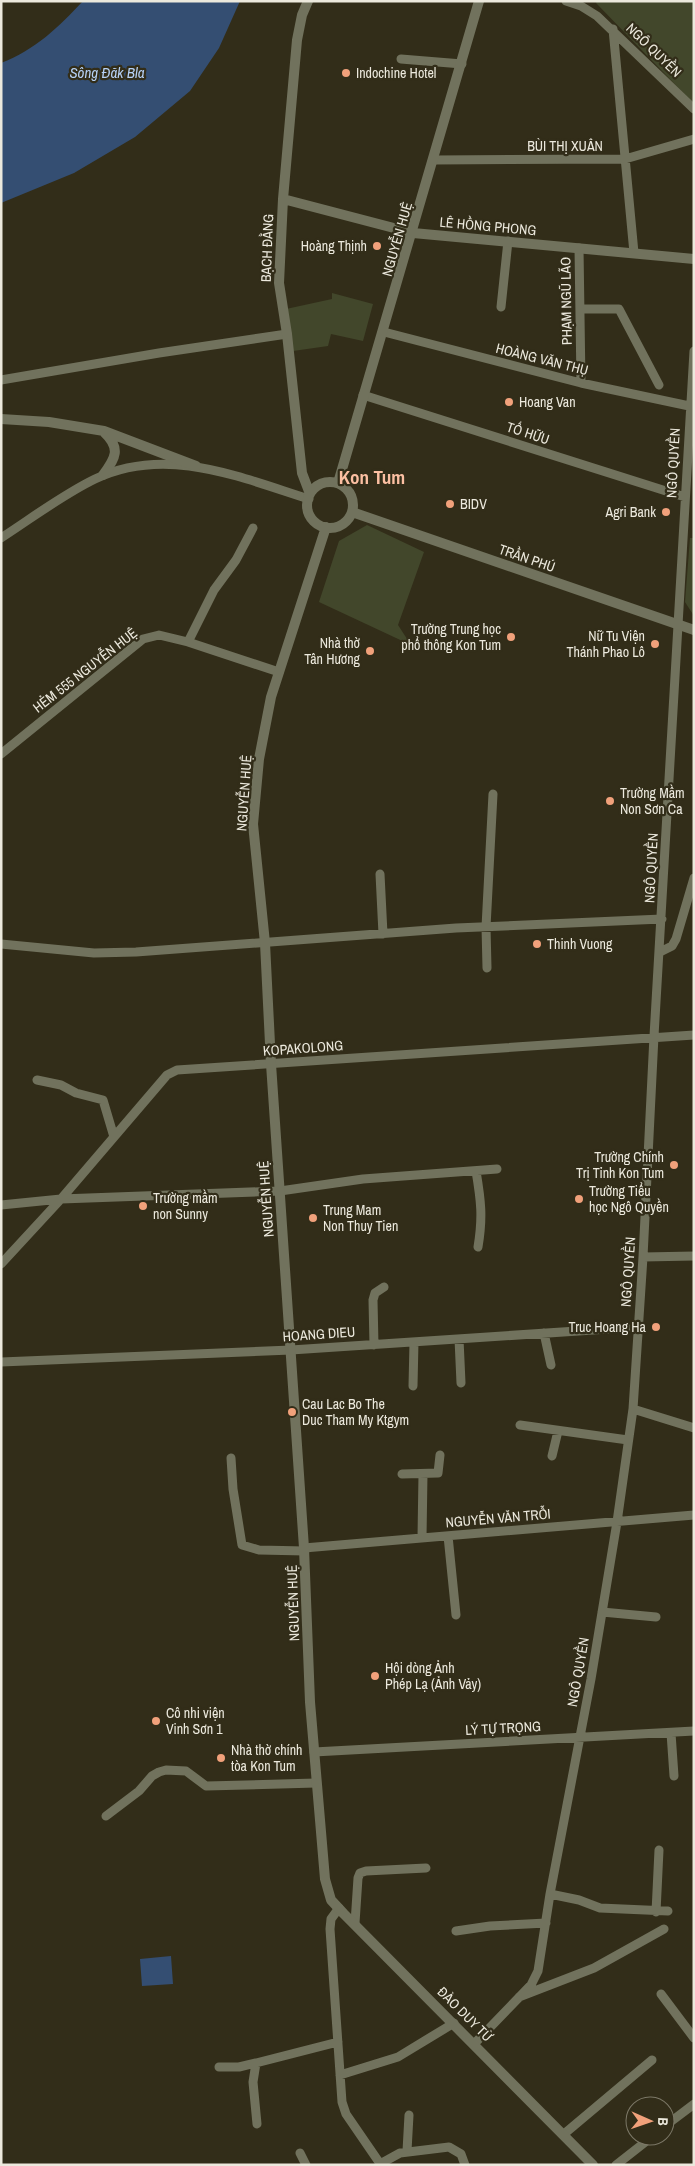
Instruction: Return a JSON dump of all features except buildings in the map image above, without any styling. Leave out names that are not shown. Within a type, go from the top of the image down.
[{"type":"street","name":"BẠCH ĐẰNG","points":[[308,1],[298,34],[283,199],[278,283],[287,334],[302,473],[309,496]]},
{"type":"street","name":"NGUYỄN HUỆ","points":[[338,483],[363,395],[384,332],[479,1]]},
{"type":"street","name":"NGÔ QUYỀN","points":[[566,1],[580,6],[597,16],[613,29],[694,108]]},
{"type":"street","points":[[613,29],[634,253]]},
{"type":"street","points":[[402,59],[462,64]]},
{"type":"street","name":"BÙI THỊ XUÂN","points":[[434,160],[625,159],[694,139]]},
{"type":"street","name":"LÊ HỒNG PHONG","points":[[283,199],[413,232],[694,259]]},
{"type":"street","points":[[502,307],[508,241]]},
{"type":"street","name":"PHẠM NGŨ LÃO","points":[[579,248],[581,384]]},
{"type":"street","points":[[580,309],[619,309],[659,385]]},
{"type":"street","name":"HOÀNG VĂN THỤ","points":[[384,332],[581,384],[691,407]]},
{"type":"street","points":[[1,380],[159,353],[287,334]]},
{"type":"street","name":"NGÔ QUYỀN","points":[[475,2044],[531,1985],[538,1971],[550,1894],[602,1612],[633,1409],[694,351]]},
{"type":"street","name":"TỐ HỮU","points":[[363,395],[685,497]]},
{"type":"street","points":[[1,420],[49,422],[104,431],[196,466],[309,496]]},
{"type":"street","points":[[103,476],[110,466],[115,452],[113,441],[104,431]]},
{"type":"street","points":[[1,538],[74,490],[120,469],[156,463],[196,466]]},
{"type":"street","points":[[324,483],[338,483],[348,490],[352,498],[352,512],[345,522],[337,526],[326,527],[313,520],[309,512],[309,496],[316,487],[324,483]]},
{"type":"street","name":"TRẦN PHÚ","points":[[352,512],[694,630]]},
{"type":"street","name":"NGUYỄN HUỆ","points":[[325,1879],[314,1752],[304,1550],[271,1064],[265,943],[253,824],[259,760],[272,697],[326,527]]},
{"type":"street","points":[[188,642],[214,590],[236,560],[252,528]]},
{"type":"street","name":"HẺM 555 NGUYỄN HUỆ","points":[[1,754],[143,639],[159,635],[188,642],[279,672]]},
{"type":"street","points":[[487,968],[486,927],[493,794]]},
{"type":"street","points":[[380,874],[383,934]]},
{"type":"street","points":[[660,952],[672,946],[676,939],[694,878]]},
{"type":"street","points":[[1,944],[94,953],[136,952],[486,927],[662,919]]},
{"type":"street","name":"KOPAKOLONG","points":[[1,1264],[61,1200],[166,1075],[177,1070],[654,1036],[694,1035]]},
{"type":"street","points":[[37,1080],[61,1085],[76,1093],[103,1100],[114,1137]]},
{"type":"street","points":[[1,1205],[61,1200],[280,1190],[363,1179],[496,1168]]},
{"type":"street","points":[[476,1171],[482,1222],[478,1247]]},
{"type":"street","points":[[643,1257],[694,1256]]},
{"type":"street","points":[[374,1344],[373,1300],[375,1293],[384,1287]]},
{"type":"street","name":"HOANG DIEU","points":[[1,1362],[291,1350],[638,1327]]},
{"type":"street","points":[[544,1333],[551,1365]]},
{"type":"street","points":[[459,1339],[461,1383]]},
{"type":"street","points":[[413,1386],[414,1342]]},
{"type":"street","points":[[633,1409],[694,1428]]},
{"type":"street","points":[[520,1426],[628,1440]]},
{"type":"street","points":[[552,1456],[558,1431]]},
{"type":"street","points":[[402,1474],[438,1474],[440,1455]]},
{"type":"street","name":"NGUYỄN VĂN TRỖI","points":[[231,1458],[233,1489],[242,1545],[259,1550],[304,1550],[694,1515]]},
{"type":"street","points":[[422,1538],[423,1474]]},
{"type":"street","points":[[448,1536],[456,1615]]},
{"type":"street","points":[[602,1612],[656,1617]]},
{"type":"street","name":"LÝ TỰ TRỌNG","points":[[314,1752],[694,1731]]},
{"type":"street","points":[[671,1733],[674,1776]]},
{"type":"street","points":[[106,1816],[139,1791],[152,1776],[166,1770],[186,1771],[206,1786],[316,1783]]},
{"type":"street","points":[[656,1912],[659,1850]]},
{"type":"street","points":[[355,1923],[358,1878],[360,1874],[366,1871],[426,1868]]},
{"type":"street","name":"ĐÀO DUY TỪ","points":[[325,1879],[331,1900],[593,2165]]},
{"type":"street","points":[[550,1894],[600,1908],[656,1912],[668,1911]]},
{"type":"street","points":[[339,1908],[331,1919],[330,1930],[342,2102],[346,2114],[381,2164],[394,2156],[408,2151],[449,2147],[461,2154],[465,2165]]},
{"type":"street","points":[[456,1932],[490,1926],[546,1923]]},
{"type":"street","points":[[517,1998],[594,1968],[664,1929]]},
{"type":"street","points":[[661,1994],[694,2038]]},
{"type":"street","points":[[340,2075],[398,2057],[454,2023]]},
{"type":"street","points":[[219,2067],[239,2067],[338,2042]]},
{"type":"street","points":[[564,2134],[652,2060]]},
{"type":"street","points":[[256,2063],[253,2082],[257,2124]]},
{"type":"street","points":[[675,2118],[694,2104]]},
{"type":"street","points":[[408,2151],[409,2115]]},
{"type":"street","points":[[616,2165],[640,2146]]},
{"type":"street","points":[[300,2153],[306,2165]]},
{"type":"green space","points":[[597,1],[694,1],[694,104],[596,3]]},
{"type":"green space","points":[[332,293],[373,304],[363,341],[331,334],[328,346],[293,351],[286,309],[332,299]]},
{"type":"green space","points":[[367,525],[424,552],[398,625],[411,645],[319,602],[339,541]]},
{"type":"green space","points":[[690,538],[694,538],[694,616],[685,602]]},
{"type":"water","name":"Sông Đăk Bla","points":[[83,1],[240,1],[219,48],[190,91],[135,137],[74,173],[1,203],[1,63],[36,45],[65,20]]},
{"type":"water","points":[[171,1956],[173,1984],[142,1986],[140,1959]]},
{"type":"place","name":"Indochine Hotel","points":[[346,73]]},
{"type":"place","name":"Hoàng Thịnh","points":[[377,246]]},
{"type":"place","name":"Hoang Van","points":[[509,402]]},
{"type":"place","name":"BIDV","points":[[450,504]]},
{"type":"place","name":"Agri Bank","points":[[666,512]]},
{"type":"place","name":"Trường Trung học phổ thông Kon Tum","points":[[511,637]]},
{"type":"place","name":"Nữ Tu Viện Thánh Phao Lô","points":[[655,644]]},
{"type":"place","name":"Nhà thờ Tân Hương","points":[[370,651]]},
{"type":"place","name":"Trường Mầm Non Sơn Ca","points":[[610,801]]},
{"type":"place","name":"Thinh Vuong","points":[[537,944]]},
{"type":"place","name":"Trường Chính Trị Tỉnh Kon Tum","points":[[674,1165]]},
{"type":"place","name":"Trường Tiểu học Ngô Quyền","points":[[579,1199]]},
{"type":"place","name":"Trường mầm non Sunny","points":[[143,1206]]},
{"type":"place","name":"Trung Mam Non Thuy Tien","points":[[313,1218]]},
{"type":"place","name":"Truc Hoang Ha","points":[[656,1327]]},
{"type":"place","name":"Cau Lac Bo The Duc Tham My Ktgym","points":[[292,1412]]},
{"type":"place","name":"Hội dòng Ảnh Phép Lạ (Ảnh Vảy)","points":[[375,1676]]},
{"type":"place","name":"Cô nhi viện Vinh Sơn 1","points":[[156,1721]]},
{"type":"place","name":"Nhà thờ chính tòa Kon Tum","points":[[221,1758]]},
{"type":"district","name":"Kon Tum","points":[[372,477]]}]
